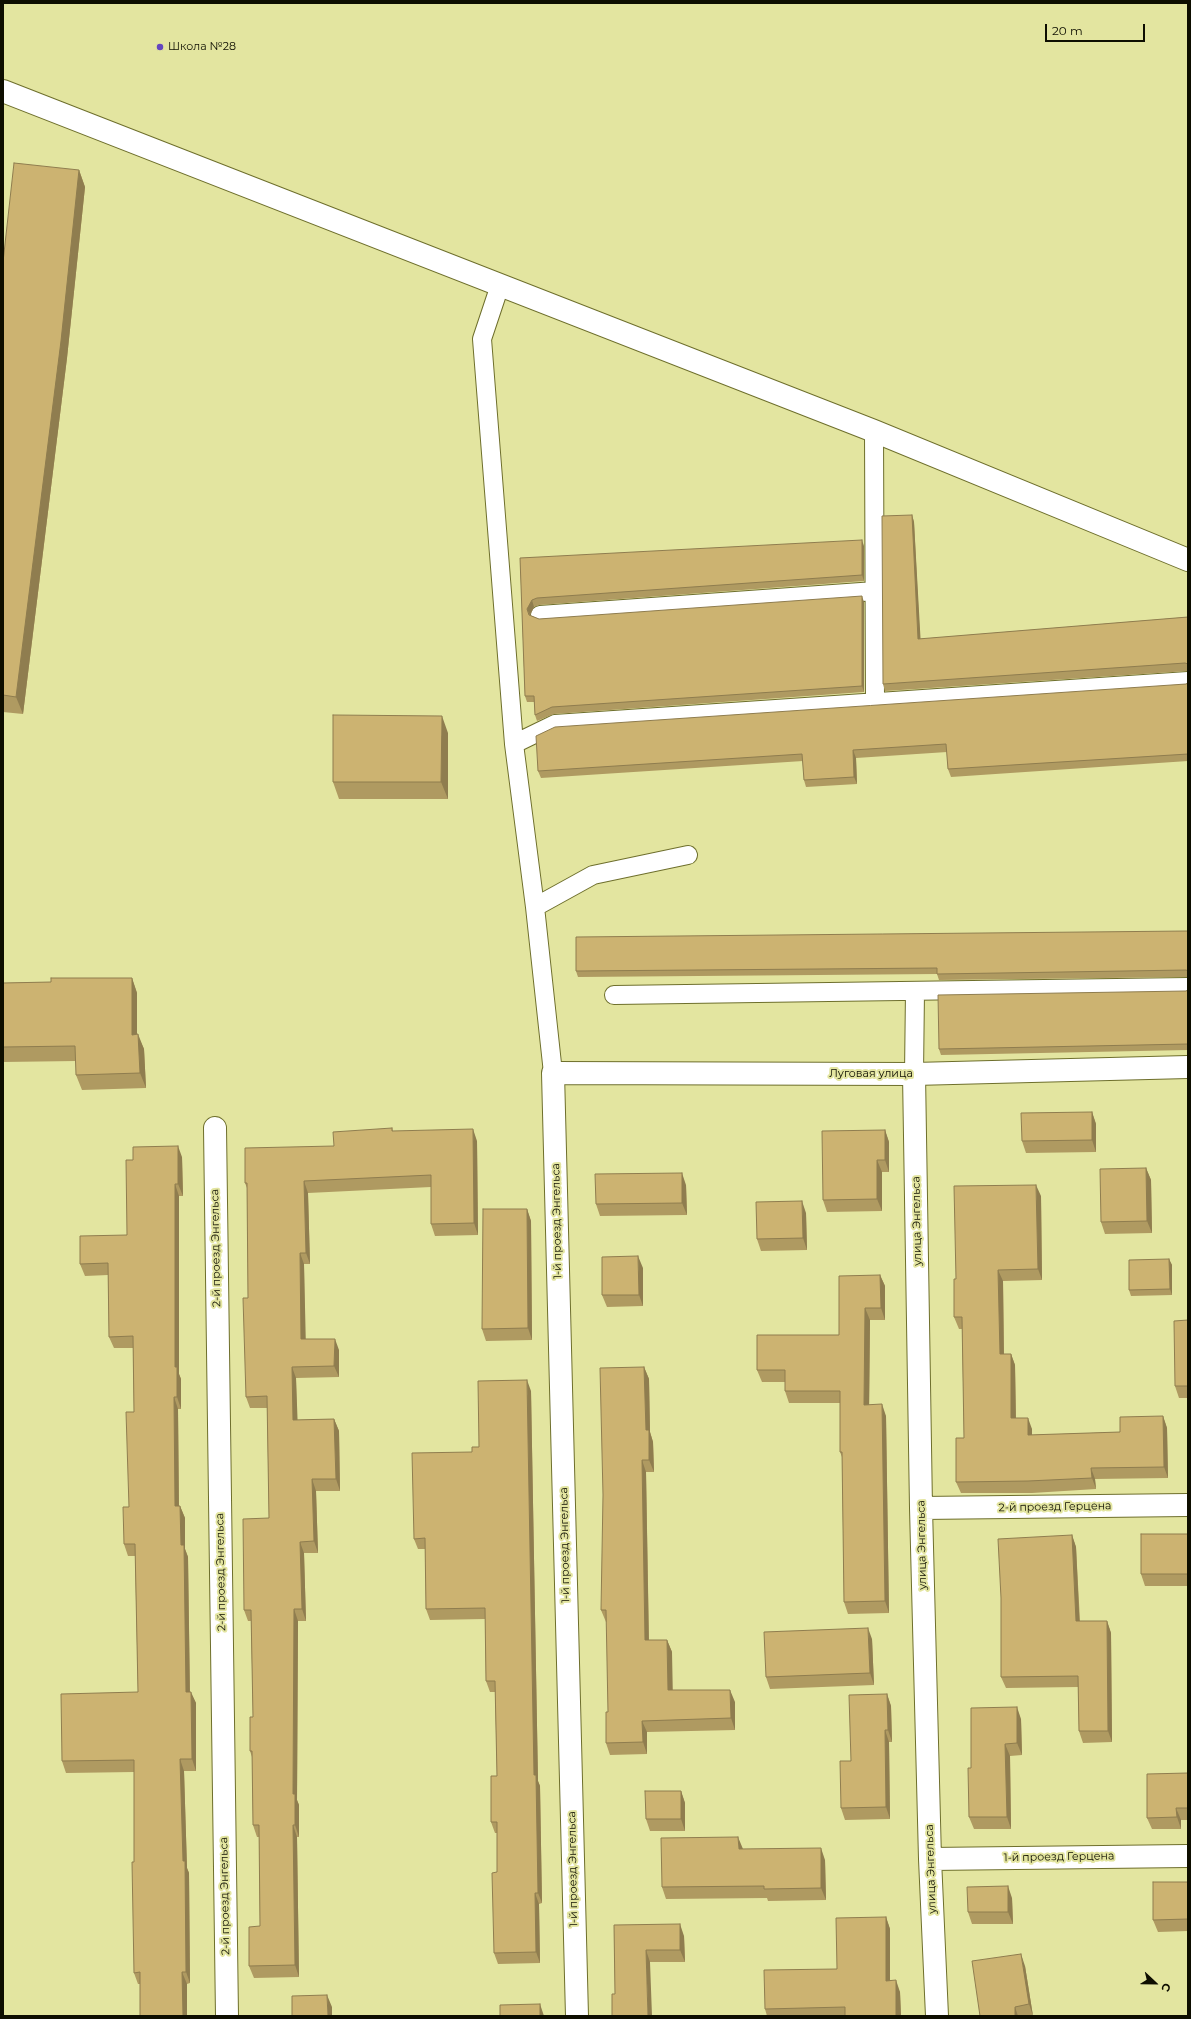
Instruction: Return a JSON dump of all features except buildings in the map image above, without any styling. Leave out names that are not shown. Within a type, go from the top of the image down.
[{"type":"street","points":[[3,90],[874,431],[1188,560]]},
{"type":"street","name":"Луговая улица","points":[[553,1073],[914,1074],[1188,1068]]},
{"type":"street","name":"1-й проезд Энгельса","points":[[553,1073],[577,2016]]},
{"type":"street","name":"улица Энгельса","points":[[914,1074],[921,1508],[930,1859],[937,2016]]},
{"type":"street","name":"2-й проезд Энгельса","points":[[215,1128],[227,2016]]},
{"type":"street","name":"2-й проезд Герцена","points":[[921,1508],[1188,1505]]},
{"type":"street","name":"1-й проезд Герцена","points":[[930,1859],[1188,1856]]},
{"type":"lane","points":[[500,285],[482,339],[514,744],[535,907],[553,1073]]},
{"type":"lane","points":[[874,431],[875,703]]},
{"type":"lane","points":[[540,615],[875,591]]},
{"type":"lane","points":[[514,744],[555,724],[1188,681]]},
{"type":"lane","points":[[535,907],[594,874],[688,855]]},
{"type":"lane","points":[[614,996],[1188,987]]},
{"type":"lane","points":[[914,1074],[915,991]]},
{"type":"place","name":"Школа №28","points":[[160,47]]}]
